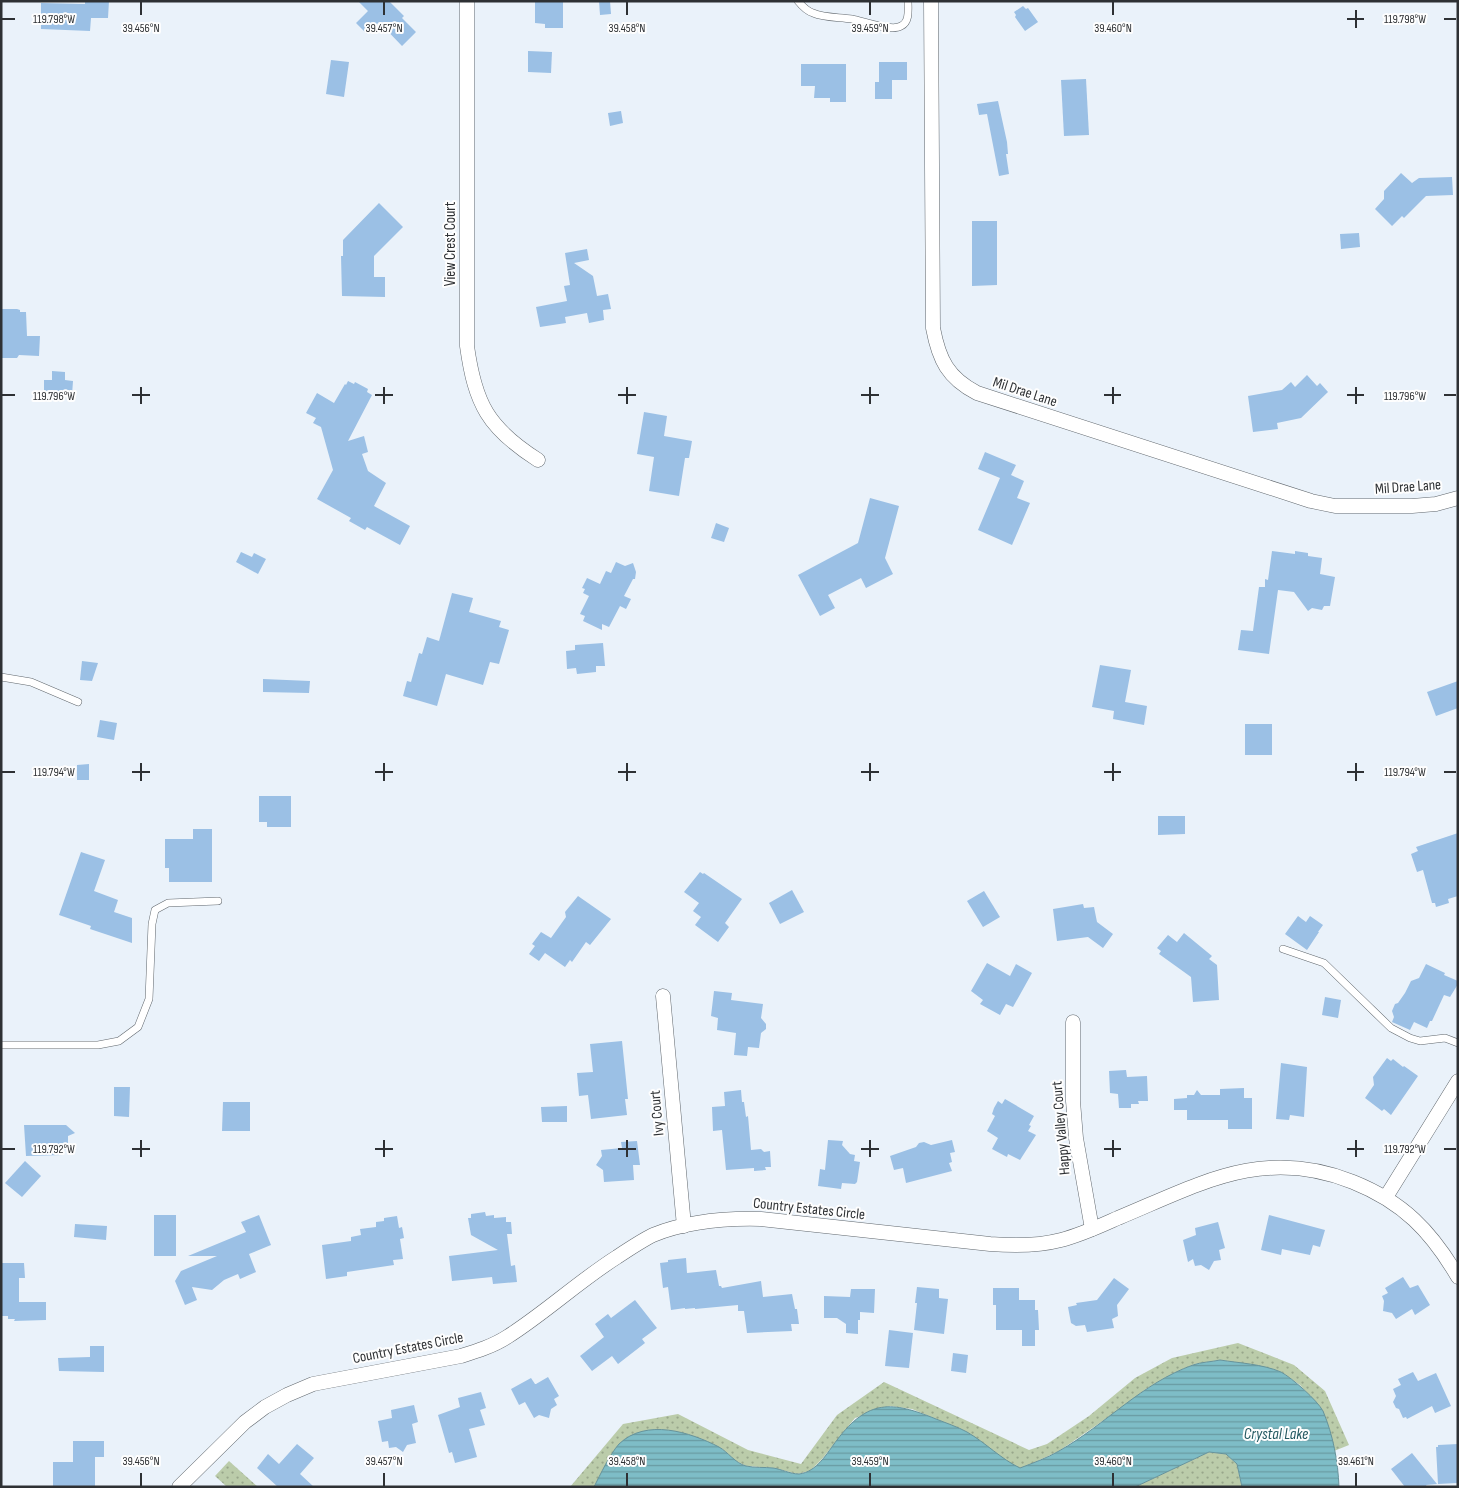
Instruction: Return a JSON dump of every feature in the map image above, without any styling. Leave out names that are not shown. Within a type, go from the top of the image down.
[{"type":"street","name":"View Crest Court","points":[[466,1],[467,346],[470,371],[478,396],[488,417],[502,434],[516,446],[538,460]]},
{"type":"street","name":"Mil Drae Lane","points":[[931,1],[933,328],[937,348],[944,364],[953,377],[962,385],[977,393],[1311,501],[1335,506],[1412,506],[1436,504],[1458,498]]},
{"type":"street","name":"Ivy Court","points":[[663,996],[684,1226]]},
{"type":"street","name":"Happy Valley Court","points":[[1073,1022],[1073,1101],[1076,1138],[1092,1229]]},
{"type":"street","points":[[1386,1197],[1458,1082]]},
{"type":"street","name":"Country Estates Circle","points":[[179,1487],[244,1422],[265,1407],[313,1384],[462,1356],[483,1348],[505,1338],[526,1324],[602,1266],[628,1249],[653,1236],[706,1220],[732,1218],[761,1219],[1010,1245],[1035,1244],[1062,1240],[1229,1174],[1256,1168],[1282,1167],[1335,1175],[1386,1197],[1404,1210],[1424,1230],[1444,1254],[1458,1277]]},
{"type":"lane","points":[[798,1],[813,14],[831,18],[864,21],[873,26],[897,28],[906,21],[908,1]]},
{"type":"lane","points":[[1,676],[31,682],[78,702]]},
{"type":"lane","points":[[1,1045],[98,1045],[119,1041],[138,1027],[149,999],[152,924],[155,910],[168,903],[218,901]]},
{"type":"lane","points":[[1283,949],[1324,963],[1391,1028],[1420,1041],[1445,1038],[1458,1043]]},
{"type":"green space","points":[[1238,1343],[1294,1365],[1325,1391],[1349,1445],[1334,1451],[1322,1410],[1300,1385],[1281,1372],[1220,1360],[1195,1364],[1172,1374],[1146,1389],[1059,1451],[1020,1469],[1003,1459],[967,1432],[912,1409],[890,1406],[855,1418],[810,1471],[797,1474],[774,1468],[746,1466],[734,1460],[722,1449],[607,1463],[594,1487],[570,1487],[623,1424],[678,1414],[748,1450],[801,1464],[837,1415],[884,1382],[1029,1450],[1047,1444],[1089,1416],[1135,1378],[1172,1358]]},
{"type":"green space","points":[[1209,1452],[1226,1454],[1237,1464],[1242,1487],[1135,1487]]},
{"type":"green space","points":[[229,1461],[258,1487],[227,1487],[215,1476]]},
{"type":"water","name":"Crystal Lake","points":[[1220,1360],[1258,1365],[1281,1372],[1298,1384],[1315,1401],[1327,1420],[1336,1458],[1339,1487],[1242,1487],[1237,1464],[1226,1454],[1209,1452],[1135,1487],[594,1487],[619,1444],[630,1436],[642,1431],[655,1430],[668,1430],[707,1441],[746,1466],[773,1468],[799,1474],[816,1466],[848,1427],[859,1417],[882,1407],[906,1409],[960,1428],[1020,1468],[1045,1458],[1076,1441],[1157,1382],[1196,1364]]},
{"type":"building","points":[[85,1],[109,1],[108,18],[91,18],[90,31],[41,29],[41,3],[85,4]]},
{"type":"building","points":[[358,1],[389,1],[416,32],[402,46],[379,22],[367,34],[356,23],[368,11]]},
{"type":"building","points":[[535,1],[563,1],[563,28],[545,28],[545,24],[535,23]]},
{"type":"building","points":[[599,1],[610,1],[611,14],[600,15]]},
{"type":"building","points":[[1023,6],[1026,9],[1028,8],[1038,22],[1025,31],[1015,17],[1014,12]]},
{"type":"building","points":[[528,51],[552,52],[551,73],[528,72]]},
{"type":"building","points":[[331,60],[349,62],[344,97],[326,94]]},
{"type":"building","points":[[879,62],[907,62],[907,80],[892,80],[892,99],[875,99],[875,82],[879,82]]},
{"type":"building","points":[[801,64],[846,64],[846,102],[830,102],[830,98],[814,98],[815,86],[801,86]]},
{"type":"building","points":[[1086,79],[1089,135],[1064,136],[1061,80]]},
{"type":"building","points":[[998,101],[1007,142],[1008,154],[1006,154],[1009,174],[999,176],[987,114],[979,115],[977,104]]},
{"type":"building","points":[[621,111],[623,123],[610,126],[608,113]]},
{"type":"building","points":[[1401,173],[1412,183],[1419,178],[1452,177],[1453,195],[1426,196],[1404,218],[1402,216],[1392,226],[1375,209],[1384,199],[1384,191]]},
{"type":"building","points":[[379,203],[403,227],[374,256],[374,277],[385,277],[385,297],[342,296],[341,256],[343,256],[343,240]]},
{"type":"building","points":[[972,221],[997,221],[997,285],[972,286]]},
{"type":"building","points":[[1359,233],[1360,247],[1341,249],[1340,234]]},
{"type":"building","points":[[587,249],[589,260],[574,263],[593,276],[597,296],[608,294],[611,309],[603,310],[604,320],[589,323],[587,313],[565,317],[566,323],[540,327],[536,307],[567,301],[564,286],[570,285],[565,253]]},
{"type":"building","points":[[1,309],[17,309],[20,312],[26,312],[27,336],[40,336],[39,356],[19,355],[17,358],[1,358]]},
{"type":"building","points":[[52,371],[65,372],[65,380],[73,381],[72,395],[44,393],[44,380],[52,380]]},
{"type":"building","points":[[1307,375],[1317,386],[1320,383],[1328,392],[1301,418],[1277,423],[1278,429],[1253,432],[1248,396],[1282,390],[1291,382],[1295,387]]},
{"type":"building","points":[[348,381],[354,384],[355,382],[368,389],[367,392],[372,395],[348,441],[364,436],[368,452],[362,454],[368,471],[386,483],[374,506],[410,526],[400,545],[367,527],[365,530],[349,521],[351,518],[317,499],[333,470],[321,427],[313,423],[316,418],[306,413],[317,393],[334,403]]},
{"type":"building","points":[[644,412],[667,416],[664,436],[692,441],[689,458],[685,458],[679,496],[649,491],[654,457],[637,454]]},
{"type":"building","points":[[985,452],[1016,465],[1011,475],[1024,481],[1017,498],[1030,503],[1012,545],[978,530],[1000,478],[978,469]]},
{"type":"building","points":[[870,498],[899,506],[885,558],[893,574],[866,588],[861,578],[828,595],[835,608],[820,616],[798,575],[858,543]]},
{"type":"building","points":[[716,523],[729,528],[724,542],[711,538]]},
{"type":"building","points":[[1272,551],[1295,554],[1295,551],[1308,553],[1308,556],[1322,558],[1320,574],[1335,577],[1330,606],[1324,606],[1322,610],[1312,608],[1308,611],[1294,592],[1278,590],[1269,654],[1238,650],[1241,630],[1253,631],[1259,587],[1265,587],[1265,579],[1268,580]]},
{"type":"building","points":[[241,552],[252,557],[254,553],[266,559],[258,574],[236,562]]},
{"type":"building","points":[[616,562],[625,566],[633,563],[636,572],[635,579],[633,579],[624,596],[631,599],[626,609],[620,606],[609,627],[602,624],[602,630],[583,621],[585,616],[580,614],[589,596],[583,593],[585,589],[582,588],[587,578],[600,584],[606,571],[611,573]]},
{"type":"building","points":[[452,593],[473,598],[469,612],[501,621],[499,627],[509,630],[499,664],[490,662],[483,685],[446,674],[437,706],[403,696],[407,681],[411,682],[419,653],[422,654],[427,637],[439,641]]},
{"type":"building","points":[[603,643],[605,666],[596,666],[596,672],[577,674],[576,668],[567,669],[566,651],[575,650],[575,645]]},
{"type":"building","points":[[82,661],[98,663],[92,681],[80,680]]},
{"type":"building","points":[[1100,665],[1131,670],[1125,702],[1147,706],[1144,725],[1113,719],[1114,711],[1092,707]]},
{"type":"building","points":[[263,679],[310,681],[309,693],[263,692]]},
{"type":"building","points":[[1458,681],[1458,708],[1436,716],[1427,692]]},
{"type":"building","points":[[100,720],[117,723],[114,740],[97,737]]},
{"type":"building","points":[[1245,724],[1272,724],[1272,755],[1245,755]]},
{"type":"building","points":[[89,764],[89,780],[77,780],[77,765]]},
{"type":"building","points":[[259,796],[291,796],[291,827],[267,827],[267,822],[259,822]]},
{"type":"building","points":[[1158,816],[1185,816],[1185,834],[1158,835]]},
{"type":"building","points":[[193,829],[212,829],[212,882],[169,882],[169,868],[165,868],[165,839],[193,839]]},
{"type":"building","points":[[1458,833],[1458,896],[1448,899],[1449,903],[1436,907],[1435,903],[1432,903],[1423,870],[1417,872],[1411,854],[1418,851],[1416,847]]},
{"type":"building","points":[[81,852],[105,860],[94,891],[118,900],[114,912],[132,918],[132,943],[90,929],[91,926],[59,915]]},
{"type":"building","points":[[700,872],[742,899],[725,923],[729,927],[718,942],[695,925],[701,917],[693,911],[699,903],[684,892]]},
{"type":"building","points":[[792,890],[804,912],[780,924],[769,903]]},
{"type":"building","points":[[984,891],[1000,917],[983,927],[967,901]]},
{"type":"building","points":[[578,896],[611,919],[590,945],[586,942],[572,962],[570,960],[565,967],[545,953],[539,961],[529,954],[535,946],[532,944],[541,932],[551,938],[566,917],[565,912]]},
{"type":"building","points":[[1083,904],[1084,908],[1094,907],[1097,922],[1113,934],[1103,948],[1088,937],[1057,941],[1053,909]]},
{"type":"building","points":[[1298,916],[1306,922],[1310,916],[1323,925],[1307,950],[1285,934]]},
{"type":"building","points":[[1184,933],[1212,956],[1209,959],[1217,965],[1219,1000],[1193,1002],[1191,977],[1159,954],[1161,951],[1157,948],[1168,935],[1177,942]]},
{"type":"building","points":[[987,963],[1010,976],[1016,964],[1032,973],[1013,1007],[1006,1004],[1000,1015],[980,1004],[983,1000],[971,991]]},
{"type":"building","points":[[1426,964],[1458,981],[1458,984],[1450,997],[1444,995],[1427,1028],[1414,1022],[1410,1030],[1392,1022],[1394,1017],[1392,1011],[1411,981],[1419,978]]},
{"type":"building","points":[[714,991],[732,993],[731,1000],[763,1004],[761,1018],[766,1024],[766,1029],[761,1033],[759,1048],[748,1047],[747,1056],[734,1055],[736,1033],[717,1030],[718,1018],[711,1016]]},
{"type":"building","points":[[1325,997],[1341,1000],[1338,1018],[1322,1015]]},
{"type":"building","points":[[622,1041],[628,1099],[625,1099],[627,1115],[591,1119],[588,1095],[579,1096],[577,1073],[593,1072],[590,1044]]},
{"type":"building","points":[[1387,1058],[1391,1061],[1393,1059],[1418,1076],[1391,1115],[1384,1109],[1382,1111],[1365,1098],[1374,1085],[1373,1077]]},
{"type":"building","points":[[1281,1063],[1307,1067],[1304,1117],[1290,1115],[1289,1120],[1276,1119]]},
{"type":"building","points":[[1126,1070],[1127,1077],[1147,1076],[1148,1101],[1138,1101],[1139,1104],[1131,1104],[1131,1108],[1119,1108],[1118,1094],[1110,1093],[1109,1071]]},
{"type":"building","points":[[114,1087],[130,1087],[129,1117],[114,1116]]},
{"type":"building","points":[[1244,1088],[1244,1098],[1252,1098],[1252,1129],[1228,1129],[1228,1120],[1187,1120],[1187,1110],[1174,1110],[1174,1099],[1187,1098],[1187,1095],[1194,1095],[1197,1090],[1201,1095],[1220,1095],[1220,1089]]},
{"type":"building","points":[[741,1090],[746,1117],[748,1116],[751,1150],[761,1149],[764,1152],[770,1151],[771,1167],[765,1167],[766,1170],[754,1171],[754,1168],[726,1170],[722,1130],[713,1131],[712,1107],[725,1106],[724,1092]]},
{"type":"building","points":[[1005,1099],[1034,1116],[1028,1131],[1036,1135],[1020,1160],[1008,1154],[1007,1157],[992,1149],[998,1138],[987,1131],[995,1116],[992,1114],[994,1108],[998,1101],[1002,1104]]},
{"type":"building","points":[[223,1102],[250,1102],[250,1131],[222,1131]]},
{"type":"building","points":[[567,1106],[567,1122],[542,1122],[541,1107]]},
{"type":"building","points":[[24,1125],[66,1125],[75,1133],[68,1136],[68,1150],[63,1150],[63,1155],[26,1156]]},
{"type":"building","points":[[828,1140],[843,1141],[842,1145],[850,1154],[855,1155],[854,1161],[860,1162],[857,1182],[855,1184],[842,1183],[841,1189],[818,1186],[820,1169],[825,1170]]},
{"type":"building","points":[[952,1140],[955,1152],[950,1153],[952,1162],[949,1163],[952,1171],[906,1183],[903,1168],[894,1170],[890,1156],[916,1147],[919,1143],[924,1142],[931,1145]]},
{"type":"building","points":[[637,1141],[640,1165],[633,1165],[634,1180],[604,1182],[603,1170],[596,1165],[602,1156],[601,1150],[622,1148],[621,1142]]},
{"type":"building","points":[[25,1161],[41,1176],[22,1197],[5,1183]]},
{"type":"building","points":[[485,1212],[486,1216],[494,1215],[494,1218],[506,1217],[506,1222],[511,1222],[512,1234],[507,1234],[511,1266],[515,1265],[517,1282],[493,1284],[492,1277],[452,1281],[449,1256],[498,1250],[471,1235],[468,1218],[471,1218],[471,1214]]},
{"type":"building","points":[[154,1215],[176,1215],[176,1256],[154,1256]]},
{"type":"building","points":[[259,1215],[271,1245],[249,1254],[256,1272],[240,1279],[238,1274],[224,1280],[212,1290],[192,1287],[197,1300],[185,1305],[175,1281],[181,1271],[217,1256],[188,1256],[246,1232],[241,1222]]},
{"type":"building","points":[[1269,1215],[1325,1230],[1320,1247],[1313,1245],[1310,1255],[1282,1249],[1281,1255],[1261,1250]]},
{"type":"building","points":[[397,1216],[399,1228],[402,1227],[404,1238],[400,1239],[403,1259],[393,1260],[394,1265],[347,1272],[347,1276],[326,1279],[322,1245],[351,1241],[351,1237],[361,1235],[360,1229],[376,1227],[376,1222],[384,1221],[384,1218]]},
{"type":"building","points":[[1218,1222],[1225,1248],[1219,1250],[1221,1260],[1214,1261],[1209,1270],[1201,1265],[1195,1266],[1193,1259],[1188,1262],[1183,1240],[1196,1235],[1195,1228]]},
{"type":"building","points":[[75,1224],[107,1226],[106,1240],[74,1237]]},
{"type":"building","points":[[686,1258],[687,1273],[716,1270],[719,1286],[722,1288],[761,1281],[763,1297],[792,1294],[799,1324],[791,1324],[792,1331],[747,1333],[744,1311],[738,1311],[738,1305],[671,1310],[668,1287],[663,1288],[660,1263]]},
{"type":"building","points":[[1,1263],[24,1263],[25,1278],[19,1278],[19,1302],[46,1302],[46,1320],[14,1321],[15,1319],[8,1319],[8,1316],[1,1316]]},
{"type":"building","points":[[1403,1277],[1410,1288],[1418,1285],[1430,1305],[1415,1315],[1412,1309],[1396,1319],[1392,1313],[1383,1311],[1384,1301],[1382,1296],[1388,1293],[1385,1288]]},
{"type":"building","points":[[1114,1278],[1129,1289],[1117,1305],[1118,1316],[1112,1319],[1114,1328],[1087,1332],[1085,1325],[1076,1326],[1071,1323],[1068,1307],[1077,1305],[1076,1303],[1097,1300]]},
{"type":"building","points":[[917,1287],[939,1289],[939,1298],[948,1299],[944,1334],[914,1330]]},
{"type":"building","points":[[993,1288],[1019,1288],[1019,1300],[1035,1300],[1035,1310],[1038,1310],[1039,1330],[1035,1330],[1035,1346],[1022,1346],[1022,1330],[996,1330],[996,1305],[993,1305]]},
{"type":"building","points":[[851,1289],[875,1289],[874,1313],[860,1312],[858,1334],[846,1333],[846,1324],[837,1318],[824,1318],[824,1296],[850,1297]]},
{"type":"building","points":[[635,1300],[657,1328],[642,1339],[645,1343],[618,1364],[612,1356],[592,1371],[580,1356],[604,1337],[595,1324],[608,1314],[611,1318]]},
{"type":"building","points":[[889,1330],[913,1333],[909,1368],[885,1366]]},
{"type":"building","points":[[90,1346],[104,1346],[104,1372],[59,1371],[58,1358],[90,1357]]},
{"type":"building","points":[[953,1353],[968,1355],[966,1373],[951,1371]]},
{"type":"building","points":[[1413,1372],[1418,1381],[1436,1373],[1451,1406],[1435,1413],[1432,1406],[1407,1419],[1406,1417],[1403,1418],[1393,1402],[1396,1396],[1393,1389],[1401,1385],[1398,1379]]},
{"type":"building","points":[[548,1377],[559,1396],[554,1399],[557,1405],[551,1409],[549,1418],[539,1415],[534,1418],[525,1402],[519,1405],[511,1389],[531,1378],[536,1384]]},
{"type":"building","points":[[481,1392],[486,1408],[480,1410],[485,1425],[469,1429],[477,1457],[455,1463],[452,1452],[449,1453],[438,1415],[460,1407],[458,1398]]},
{"type":"building","points":[[414,1405],[418,1422],[412,1424],[416,1443],[407,1445],[403,1452],[396,1447],[389,1448],[388,1441],[382,1442],[378,1421],[392,1418],[391,1410]]},
{"type":"building","points":[[73,1441],[104,1441],[104,1457],[95,1457],[95,1487],[53,1487],[53,1462],[73,1462]]},
{"type":"building","points":[[297,1444],[314,1458],[300,1474],[314,1487],[278,1487],[257,1468],[268,1454],[279,1464]]},
{"type":"building","points":[[1458,1444],[1457,1483],[1438,1484],[1436,1447],[1438,1445]]},
{"type":"building","points":[[1412,1453],[1437,1484],[1426,1485],[1427,1487],[1405,1487],[1391,1469]]}]
